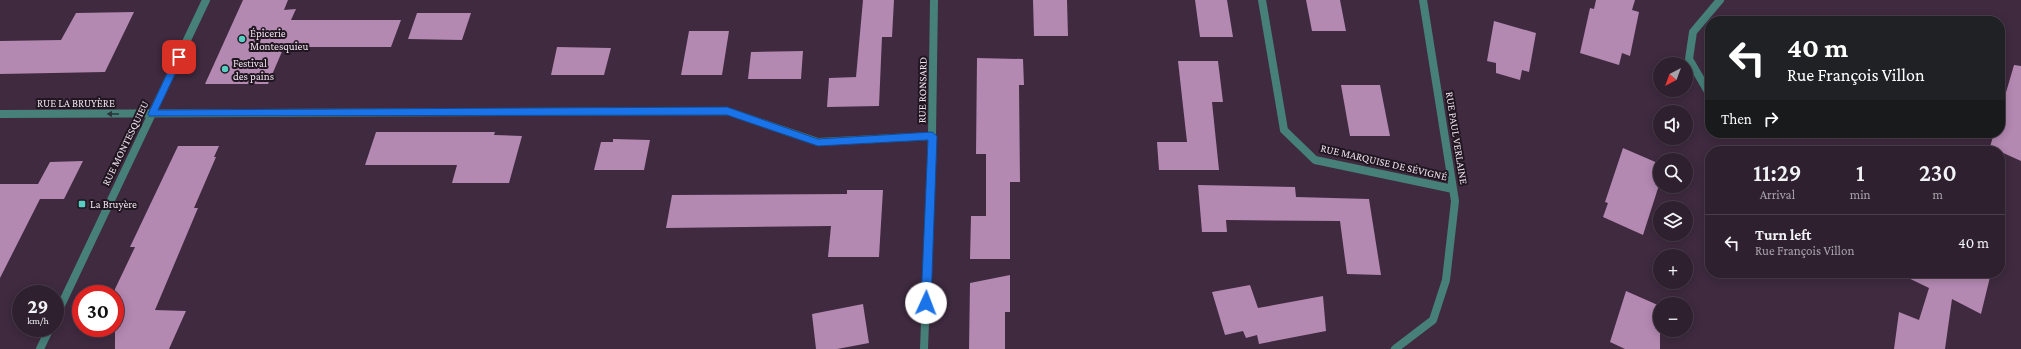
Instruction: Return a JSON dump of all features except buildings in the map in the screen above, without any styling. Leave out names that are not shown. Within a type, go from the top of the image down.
[{"type":"street","name":"RUE MONTESQUIEU","points":[[64,299],[206,0]]},
{"type":"street","name":"RUE RONSARD","points":[[924,349],[932,136],[934,0]]},
{"type":"street","name":"RUE MARQUISE DE SÉVIGNÉ","points":[[1262,0],[1284,130],[1315,160],[1453,189]]},
{"type":"street","name":"RUE PAUL VERLAINE","points":[[1395,349],[1433,320],[1446,280],[1455,201],[1423,0]]},
{"type":"street","points":[[1706,16],[1720,0]]},
{"type":"street","points":[[1705,18],[1693,32],[1689,59],[1705,86]]},
{"type":"street","name":"RUE LA BRUYÈRE","points":[[0,114],[727,111],[818,142],[932,136]]},
{"type":"street","points":[[40,349],[46,337]]},
{"type":"place","name":"Épicerie Montesquieu","points":[[242,39]]},
{"type":"place","name":"Festival des pains","points":[[225,69]]},
{"type":"place","name":"La Bruyère","points":[[82,204]]},
{"type":"route","points":[[179,57],[152,114],[727,111],[818,142],[932,136],[926,303]]}]
